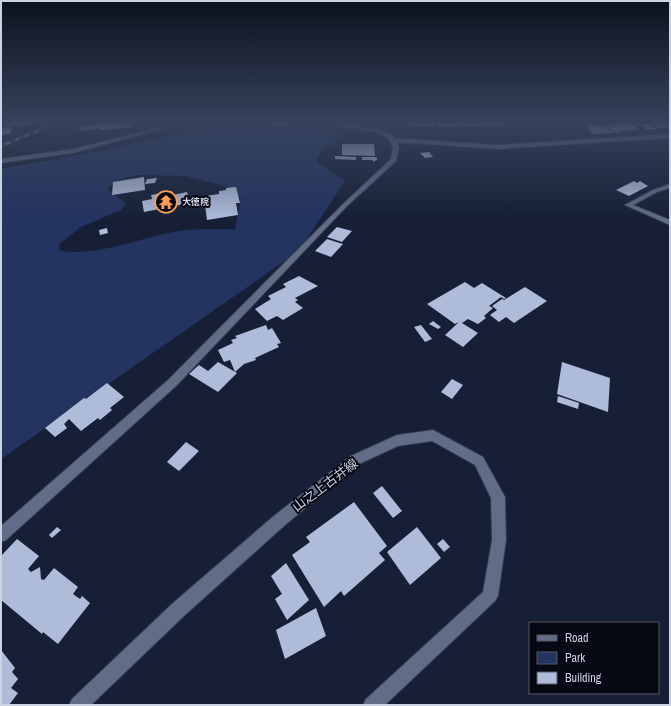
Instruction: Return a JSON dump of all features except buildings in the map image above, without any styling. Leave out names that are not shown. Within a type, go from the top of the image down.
[{"type":"main road","points":[[1,161],[50,154]]},
{"type":"main road","points":[[1,535],[172,383],[346,205],[394,160],[395,154]]},
{"type":"main road","points":[[670,186],[655,191],[628,205],[670,223]]},
{"type":"main road","name":"山之上古井線","points":[[78,705],[179,609],[274,525],[355,460],[397,441],[433,436],[479,460],[498,497],[499,540],[490,596],[372,705]]},
{"type":"green space","points":[[82,154],[319,154],[317,162],[345,181],[299,251],[1,459],[1,169]],"holes":[[[137,175],[186,176],[228,187],[241,198],[235,229],[181,231],[103,249],[75,252],[60,251],[59,244],[81,227],[121,210],[126,203],[107,190],[116,181]]]},
{"type":"place","name":"大徳院","points":[[166,202]]}]
